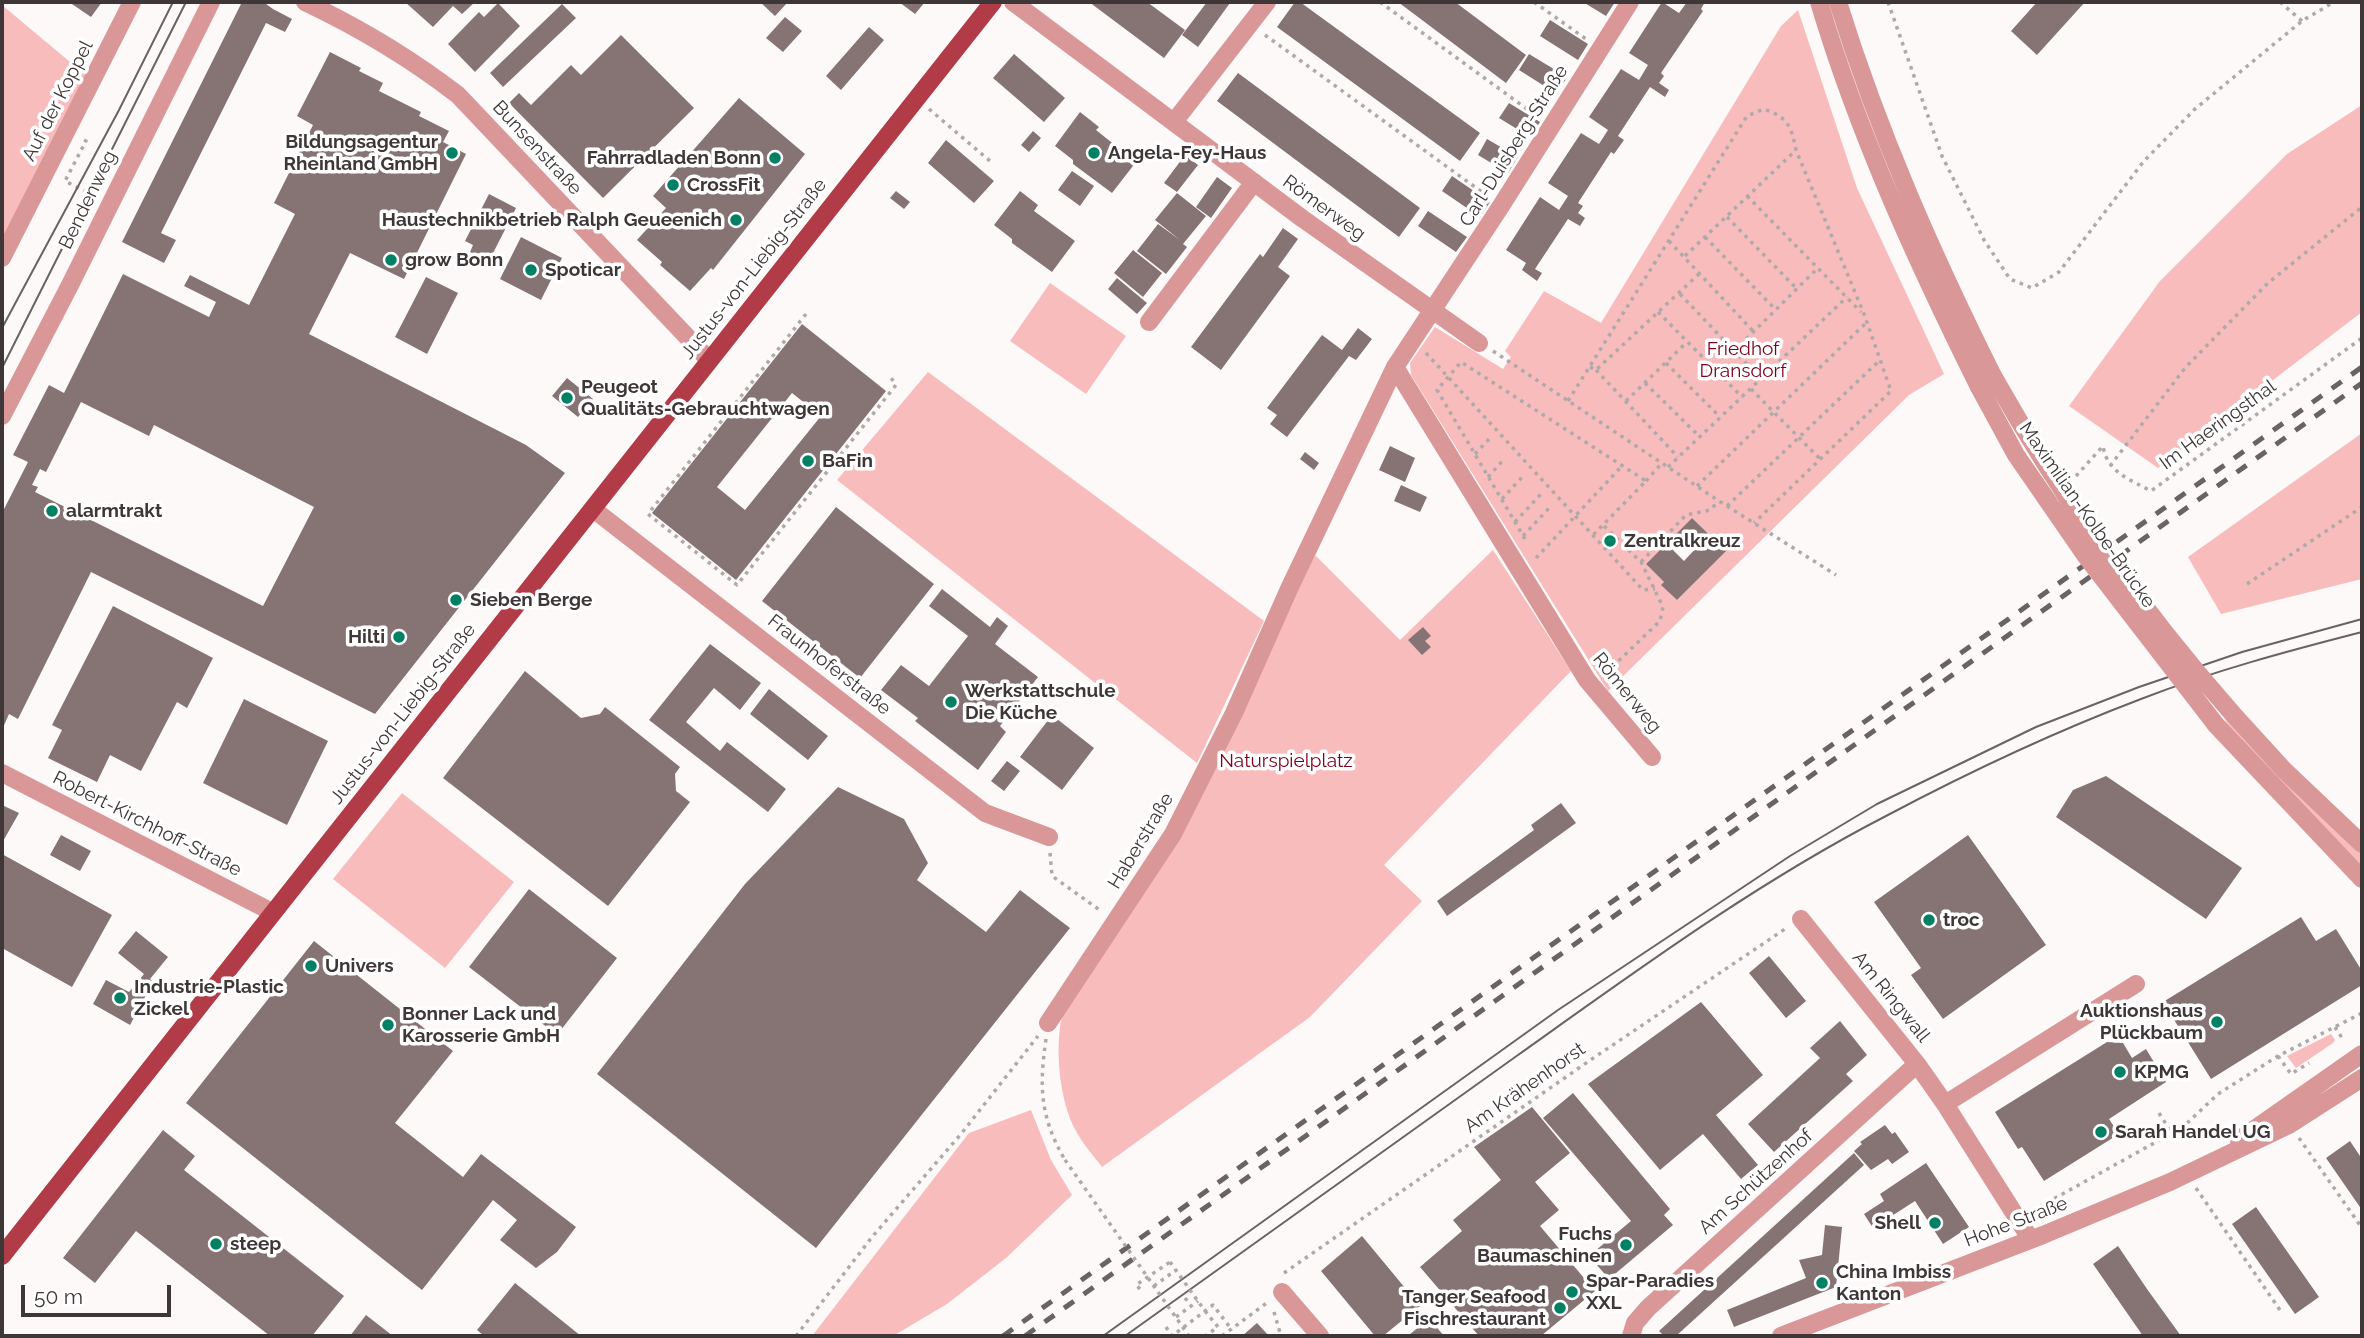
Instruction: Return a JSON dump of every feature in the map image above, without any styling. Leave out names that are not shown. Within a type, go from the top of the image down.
[{"type":"main road","name":"Justus-von-Liebig-Straße","points":[[2,1256],[993,2]]},
{"type":"street","name":"Auf der Koppel","points":[[2,258],[132,2]]},
{"type":"street","name":"Bendenweg","points":[[2,416],[211,2]]},
{"type":"street","name":"Bunsenstraße","points":[[305,2],[360,28],[421,66],[458,95],[709,360]]},
{"type":"street","name":"Römerweg","points":[[1013,2],[1254,182],[1432,312],[1479,343]]},
{"type":"street","points":[[1174,122],[1267,2]]},
{"type":"street","name":"Carl-Duisberg-Straße","points":[[1432,312],[1630,2]]},
{"type":"street","name":"Maximilian-Kolbe-Brücke","points":[[1819,2],[1862,130],[1890,200],[1917,261],[1986,382],[2179,652],[2284,769],[2362,844]]},
{"type":"street","name":"Maximilian-Kolbe-Brücke","points":[[1838,2],[1878,122],[2016,455],[2085,555],[2216,725],[2362,879]]},
{"type":"street","points":[[1149,322],[1254,182]]},
{"type":"street","name":"Haberstraße","points":[[1048,1023],[1173,835],[1234,713],[1289,589],[1395,367],[1432,312]]},
{"type":"street","name":"Römerweg","points":[[1395,367],[1592,687],[1652,757]]},
{"type":"street","name":"Fraunhoferstraße","points":[[593,509],[985,813],[1049,836]]},
{"type":"street","name":"Robert-Kirchhoff-Straße","points":[[2,773],[272,912]]},
{"type":"street","name":"Am Ringwall","points":[[1801,919],[1917,1064],[2031,1240]]},
{"type":"street","points":[[1945,1104],[2136,984]]},
{"type":"street","name":"Hohe Straße","points":[[2186,1174],[2281,1113],[2362,1054]]},
{"type":"street","name":"Am Schützenhof","points":[[1631,1336],[1635,1323],[1648,1308],[1917,1064]]},
{"type":"street","name":"Hohe Straße","points":[[1781,1336],[2031,1240],[2186,1174],[2289,1125],[2362,1077]]},
{"type":"street","points":[[1276,1296],[1320,1336]]},
{"type":"path","points":[[1380,2],[1551,127]]},
{"type":"path","points":[[1534,2],[1601,48]]},
{"type":"path","points":[[1888,2],[1942,156],[1984,240],[2010,279],[2032,288],[2059,272],[2144,161],[2195,109],[2302,21],[2333,2]]},
{"type":"path","points":[[2280,2],[2302,21]]},
{"type":"path","points":[[1249,24],[1501,206]]},
{"type":"path","points":[[917,98],[990,160]]},
{"type":"path","points":[[1568,401],[1747,116],[1764,109],[1781,116],[1791,129],[1796,150],[1864,314],[1891,391],[1754,523]]},
{"type":"path","points":[[66,131],[86,141],[65,181],[100,199]]},
{"type":"path","points":[[1685,256],[1796,150]]},
{"type":"path","points":[[1747,196],[1864,314]]},
{"type":"path","points":[[2110,467],[2185,368],[2268,283],[2362,207]]},
{"type":"path","points":[[1727,217],[1797,289]]},
{"type":"path","points":[[1705,237],[1775,309]]},
{"type":"path","points":[[1669,241],[1753,331]]},
{"type":"path","points":[[1734,351],[1818,268]]},
{"type":"path","points":[[1596,370],[1700,273]]},
{"type":"path","points":[[1680,294],[1761,379]]},
{"type":"path","points":[[1668,467],[1847,298]]},
{"type":"path","points":[[1658,312],[1742,397]]},
{"type":"path","points":[[806,314],[649,514],[737,585],[896,385],[889,375]]},
{"type":"path","points":[[1697,486],[1867,322]]},
{"type":"path","name":"Im Haeringsthal","points":[[2070,484],[2103,446],[2110,467],[2151,491],[2362,338]]},
{"type":"path","points":[[1412,339],[1643,590],[1655,589]]},
{"type":"path","points":[[1625,402],[1687,342]]},
{"type":"path","points":[[1479,343],[1718,501],[1836,575]]},
{"type":"path","points":[[1727,506],[1880,360]]},
{"type":"path","points":[[1622,466],[1536,559],[1437,390],[1461,362],[1646,481]]},
{"type":"path","points":[[1666,363],[1720,417]]},
{"type":"path","points":[[1590,367],[1596,370],[1678,457]]},
{"type":"path","points":[[1645,383],[1700,437]]},
{"type":"path","points":[[1751,389],[1821,460]]},
{"type":"path","points":[[1475,454],[1489,439]]},
{"type":"path","points":[[1488,477],[1505,458]]},
{"type":"path","points":[[1593,536],[1662,463]]},
{"type":"path","points":[[1502,499],[1523,476]]},
{"type":"path","points":[[1514,522],[1541,494]]},
{"type":"path","points":[[1641,562],[1686,514],[1710,510],[1718,501]]},
{"type":"path","points":[[1523,536],[1552,505]]},
{"type":"path","points":[[2247,584],[2362,507]]},
{"type":"path","points":[[1592,687],[1660,621],[1663,607],[1641,562],[1604,526]]},
{"type":"path","points":[[1049,836],[1052,876],[1117,921]]},
{"type":"path","name":"Am Krähenhorst","points":[[1222,1336],[1276,1296],[1283,1274],[1316,1249],[1801,919]]},
{"type":"path","points":[[2018,1220],[2183,1127],[2218,1094],[2278,1056],[2362,1013]]},
{"type":"path","points":[[1048,1023],[1041,1088],[1044,1113],[1051,1136],[1065,1160],[1189,1336]]},
{"type":"path","points":[[796,1336],[872,1237],[961,1134],[1048,1023]]},
{"type":"path","points":[[2335,1027],[2342,1038]]},
{"type":"path","points":[[2278,1056],[2291,1074],[2309,1063]]},
{"type":"path","points":[[2159,1113],[2171,1133]]},
{"type":"path","points":[[2298,1136],[2362,1228]]},
{"type":"path","points":[[2186,1174],[2282,1313]]},
{"type":"path","points":[[1140,1289],[1136,1285],[1170,1262],[1218,1327],[1205,1336]]},
{"type":"path","points":[[1154,1286],[1176,1270]]},
{"type":"path","points":[[1167,1277],[1171,1283]]},
{"type":"path","points":[[1276,1296],[1281,1336]]},
{"type":"path","points":[[1185,1298],[1191,1306]]},
{"type":"path","points":[[1176,1317],[1198,1301]]},
{"type":"path","points":[[1166,1327],[1172,1336],[1213,1305],[1232,1330]]},
{"type":"green space","points":[[2,5],[88,77],[2,246]]},
{"type":"green space","name":"Friedhof Dransdorf","points":[[1798,10],[1857,188],[1944,374],[1909,395],[1608,691],[1411,375],[1410,363],[1435,327],[1503,369],[1511,357],[1505,351],[1544,291],[1601,323],[1781,26]],"holes":[[[1692,518],[1725,551],[1677,600],[1646,564]]]},
{"type":"green space","points":[[2362,105],[2362,312],[2158,468],[2069,406],[2160,281],[2287,154]]},
{"type":"green space","points":[[1050,283],[1126,336],[1086,394],[1010,341]]},
{"type":"green space","points":[[928,372],[1264,621],[1197,763],[837,480]]},
{"type":"green space","points":[[2362,433],[2362,579],[2221,614],[2188,557]]},
{"type":"green space","name":"Naturspielplatz","points":[[1493,550],[1571,671],[1384,865],[1422,901],[1310,1017],[1102,1167],[1070,1119],[1062,1089],[1059,1040],[1063,1012],[1178,840],[1315,555],[1400,640]]},
{"type":"green space","points":[[2227,720],[2276,774],[2362,854],[2362,868],[2273,776],[2225,721]]},
{"type":"green space","points":[[402,793],[514,882],[445,968],[333,879]]},
{"type":"green space","points":[[2331,1034],[2335,1040],[2333,1043],[2296,1068],[2287,1056]]},
{"type":"green space","points":[[1031,1110],[1051,1160],[1072,1195],[1006,1258],[947,1304],[893,1336],[812,1336],[969,1133]]},
{"type":"building","points":[[69,2],[102,2],[91,17]]},
{"type":"building","points":[[242,2],[268,2],[266,4],[292,19],[285,32],[266,23],[161,233],[176,240],[164,263],[122,242]]},
{"type":"building","points":[[405,2],[475,2],[462,14],[453,6],[433,27]]},
{"type":"building","points":[[760,2],[788,2],[775,16]]},
{"type":"building","points":[[899,2],[925,2],[915,14]]},
{"type":"building","points":[[1089,2],[1147,2],[1185,30],[1164,58]]},
{"type":"building","points":[[1207,2],[1230,3],[1198,47],[1182,35]]},
{"type":"building","points":[[1295,2],[1300,2],[1480,133],[1460,161],[1277,27]]},
{"type":"building","points":[[1398,2],[1455,2],[1526,55],[1506,83]]},
{"type":"building","points":[[1583,2],[1615,2],[1606,16]]},
{"type":"building","points":[[1662,2],[1679,13],[1687,2],[1705,2],[1701,9],[1703,11],[1661,73],[1664,76],[1659,83],[1669,90],[1665,97],[1650,87],[1618,136],[1624,140],[1614,154],[1611,152],[1578,203],[1583,206],[1578,213],[1585,218],[1580,226],[1568,219],[1535,269],[1542,273],[1537,281],[1522,270],[1526,263],[1506,250],[1540,197],[1559,210],[1568,196],[1548,183],[1581,133],[1599,144],[1608,130],[1589,117],[1621,69],[1639,80],[1648,65],[1629,53]]},
{"type":"building","points":[[2037,2],[2085,2],[2037,55],[2011,31]]},
{"type":"building","points":[[498,3],[520,26],[475,72],[448,44],[479,12],[484,17]]},
{"type":"building","points":[[562,4],[576,18],[503,87],[490,73]]},
{"type":"building","points":[[785,17],[802,31],[783,52],[766,38]]},
{"type":"building","points":[[1550,20],[1588,44],[1578,60],[1540,36]]},
{"type":"building","points":[[869,27],[884,40],[841,90],[826,76]]},
{"type":"building","points":[[621,35],[694,108],[603,198],[509,103],[519,93],[531,105],[571,65],[581,75]]},
{"type":"building","points":[[330,52],[383,83],[379,91],[421,112],[419,116],[449,131],[443,142],[466,154],[404,279],[350,253],[309,334],[526,445],[565,473],[375,714],[91,572],[18,719],[9,714],[2,730],[2,513],[28,462],[13,455],[49,385],[64,393],[123,274],[209,317],[216,302],[184,286],[190,275],[249,305],[295,214],[274,203],[313,125],[297,116]],"holes":[[[81,402],[149,436],[154,425],[314,507],[263,606],[35,492],[38,487],[32,485],[40,469],[46,472]]]},
{"type":"building","points":[[1014,54],[1065,98],[1044,122],[993,78]]},
{"type":"building","points":[[1529,54],[1567,77],[1557,94],[1519,70]]},
{"type":"building","points":[[1238,73],[1420,208],[1399,237],[1217,101]]},
{"type":"building","points":[[739,98],[805,154],[713,270],[711,268],[690,291],[637,240],[666,208],[653,196]]},
{"type":"building","points":[[1509,103],[1540,122],[1530,137],[1499,118]]},
{"type":"building","name":"Angela-Fey-Haus","points":[[1080,112],[1099,127],[1096,130],[1136,162],[1112,193],[1073,164],[1073,160],[1055,146]]},
{"type":"building","points":[[1033,131],[1041,138],[1029,152],[1021,145]]},
{"type":"building","points":[[1487,139],[1518,157],[1508,173],[1478,155]]},
{"type":"building","points":[[946,140],[994,181],[974,203],[928,163]]},
{"type":"building","points":[[1185,155],[1198,165],[1177,192],[1164,183]]},
{"type":"building","points":[[1072,171],[1094,186],[1080,206],[1058,190]]},
{"type":"building","points":[[1452,176],[1490,202],[1480,217],[1442,191]]},
{"type":"building","points":[[1217,177],[1232,188],[1211,218],[1196,207]]},
{"type":"building","points":[[896,191],[910,202],[904,209],[890,198]]},
{"type":"building","points":[[1020,191],[1038,205],[1034,211],[1075,241],[1052,272],[1012,243],[1012,239],[994,225]]},
{"type":"building","points":[[1177,193],[1206,216],[1183,244],[1187,247],[1166,274],[1137,251],[1158,224],[1180,240],[1155,220]]},
{"type":"building","points":[[489,194],[516,208],[489,261],[470,252],[473,245],[465,241]]},
{"type":"building","points":[[1428,211],[1467,237],[1456,252],[1418,226]]},
{"type":"building","points":[[1283,228],[1298,239],[1278,267],[1290,276],[1221,370],[1191,347],[1260,254],[1263,257]]},
{"type":"building","points":[[521,237],[562,258],[541,300],[500,279]]},
{"type":"building","points":[[1133,250],[1162,273],[1143,297],[1114,273]]},
{"type":"building","points":[[426,277],[458,293],[427,354],[395,337]]},
{"type":"building","points":[[1117,278],[1147,303],[1137,314],[1108,289]]},
{"type":"building","name":"BaFin","points":[[802,324],[886,391],[736,580],[652,513]],"holes":[[[792,393],[821,416],[745,510],[717,487]]]},
{"type":"building","points":[[1358,328],[1372,339],[1356,360],[1349,356],[1287,437],[1270,424],[1277,415],[1267,408],[1322,335],[1342,350]]},
{"type":"building","points":[[567,378],[593,399],[578,417],[552,396]]},
{"type":"building","points":[[1390,446],[1415,458],[1405,482],[1379,470]]},
{"type":"building","points":[[1305,452],[1319,463],[1314,470],[1300,459]]},
{"type":"building","points":[[1401,485],[1427,497],[1420,512],[1394,501]]},
{"type":"building","points":[[836,507],[934,584],[860,678],[762,601]]},
{"type":"building","points":[[1692,518],[1726,551],[1677,600],[1661,585],[1664,582],[1646,564]],"holes":[[[1686,535],[1698,546],[1684,561],[1672,549]]]},
{"type":"building","points":[[942,589],[990,627],[997,617],[1008,626],[995,644],[1038,677],[1000,726],[1006,732],[978,770],[915,721],[918,718],[881,690],[901,665],[929,686],[968,636],[929,606]]},
{"type":"building","points":[[113,606],[213,658],[187,708],[177,702],[141,771],[110,755],[97,782],[48,758],[62,730],[52,725]]},
{"type":"building","points":[[1423,627],[1431,636],[1425,641],[1431,647],[1422,655],[1408,640]]},
{"type":"building","points":[[710,644],[761,683],[740,710],[714,688],[686,722],[720,751],[727,742],[786,789],[768,812],[649,720]]},
{"type":"building","points":[[525,671],[581,718],[600,714],[605,707],[680,767],[675,774],[676,791],[690,802],[608,906],[443,778]]},
{"type":"building","points":[[769,689],[828,736],[808,760],[750,714]]},
{"type":"building","points":[[244,699],[328,741],[287,825],[203,783]]},
{"type":"building","points":[[1052,715],[1094,748],[1062,790],[1020,757]]},
{"type":"building","points":[[1007,761],[1020,771],[1004,791],[991,781]]},
{"type":"building","points":[[2106,776],[2242,868],[2206,919],[2056,817],[2073,790]]},
{"type":"building","points":[[838,787],[904,819],[928,863],[917,880],[986,932],[1020,890],[1070,928],[816,1248],[597,1074],[745,884]]},
{"type":"building","points":[[1561,803],[1576,823],[1447,916],[1437,901],[1534,830],[1531,825]]},
{"type":"building","points":[[2,805],[19,813],[2,843]]},
{"type":"building","points":[[61,835],[91,851],[80,871],[50,855]]},
{"type":"building","points":[[1968,835],[2046,945],[1943,1019],[1911,975],[1921,968],[1874,902]]},
{"type":"building","points":[[2,854],[112,915],[72,987],[2,948]]},
{"type":"building","points":[[529,889],[617,958],[557,1035],[469,967]]},
{"type":"building","points":[[2301,917],[2316,941],[2336,929],[2362,971],[2362,985],[2211,1079],[2163,1002]]},
{"type":"building","points":[[136,931],[168,957],[150,979],[153,982],[130,1025],[93,1004],[106,980],[129,992],[144,974],[118,953]]},
{"type":"building","points":[[314,941],[453,1051],[395,1123],[463,1177],[481,1154],[576,1227],[557,1252],[536,1268],[500,1240],[517,1220],[493,1200],[422,1290],[186,1103]]},
{"type":"building","points":[[1769,956],[1806,1001],[1786,1018],[1749,973]]},
{"type":"building","points":[[1701,1002],[1763,1075],[1716,1115],[1758,1165],[1741,1179],[1703,1134],[1660,1170],[1588,1084]]},
{"type":"building","points":[[1840,1021],[1867,1055],[1846,1074],[1853,1081],[1774,1152],[1748,1124],[1820,1058],[1810,1048]]},
{"type":"building","points":[[2107,1042],[2123,1043],[2132,1058],[2146,1049],[2166,1082],[2109,1119],[2119,1134],[2044,1181],[2022,1147],[2018,1149],[1995,1112]]},
{"type":"building","points":[[1573,1093],[1670,1209],[1664,1215],[1673,1225],[1609,1279],[1589,1256],[1631,1221],[1543,1118]]},
{"type":"building","points":[[1532,1107],[1570,1153],[1535,1182],[1559,1210],[1540,1226],[1595,1291],[1541,1336],[1479,1336],[1420,1267],[1462,1231],[1453,1220],[1501,1180],[1474,1147]]},
{"type":"building","points":[[1885,1125],[1892,1134],[1895,1132],[1909,1152],[1892,1164],[1888,1159],[1871,1170],[1854,1151],[1862,1144],[1860,1142]]},
{"type":"building","name":"steep","points":[[163,1130],[195,1156],[184,1170],[344,1296],[312,1336],[270,1336],[136,1231],[95,1283],[63,1258]]},
{"type":"building","points":[[2350,1141],[2362,1159],[2362,1210],[2326,1158]]},
{"type":"building","points":[[1854,1153],[1864,1165],[1676,1336],[1664,1336],[1659,1331]]},
{"type":"building","points":[[1926,1163],[1969,1227],[1943,1244],[1915,1201],[1873,1228],[1864,1214],[1884,1201],[1880,1194]]},
{"type":"building","points":[[2256,1207],[2319,1297],[2295,1314],[2232,1224]]},
{"type":"building","points":[[1825,1225],[1842,1227],[1836,1287],[1734,1327],[1727,1310],[1806,1278],[1799,1260],[1822,1255]]},
{"type":"building","points":[[1362,1236],[1420,1306],[1383,1336],[1375,1336],[1321,1271]]},
{"type":"building","points":[[2118,1246],[2181,1336],[2143,1336],[2093,1264]]},
{"type":"building","points":[[515,1283],[581,1336],[484,1336],[477,1330]]},
{"type":"building","points":[[366,1315],[393,1336],[350,1336]]},
{"type":"building","points":[[1429,1318],[1444,1336],[1408,1336]]},
{"type":"building","points":[[1257,1323],[1269,1336],[1242,1336]]},
{"type":"tram line","points":[[2,328],[119,110],[173,2]]},
{"type":"tram line","points":[[2,368],[186,2]]},
{"type":"tram line","points":[[1103,1336],[1558,1010],[1790,856],[1877,804],[2036,727],[2139,687],[2242,652],[2362,619]]},
{"type":"tram line","points":[[1125,1336],[1652,960],[1744,899],[1838,842],[1980,768],[2108,712],[2223,671],[2362,632]]},
{"type":"railway","points":[[1003,1336],[2362,367]]},
{"type":"railway","points":[[1025,1336],[2362,383]]},
{"type":"place","name":"Bildungsagentur Rheinland GmbH","points":[[452,153]]},
{"type":"place","name":"Angela-Fey-Haus","points":[[1094,153]]},
{"type":"place","name":"Fahrradladen Bonn","points":[[775,158]]},
{"type":"place","name":"CrossFit","points":[[673,185]]},
{"type":"place","name":"Haustechnikbetrieb Ralph Geueenich","points":[[736,220]]},
{"type":"place","name":"grow Bonn","points":[[391,260]]},
{"type":"place","name":"Spoticar","points":[[531,270]]},
{"type":"place","name":"Peugeot Qualitäts-Gebrauchtwagen","points":[[567,398]]},
{"type":"place","name":"BaFin","points":[[808,461]]},
{"type":"place","name":"alarmtrakt","points":[[52,511]]},
{"type":"place","name":"Zentralkreuz","points":[[1610,541]]},
{"type":"place","name":"Sieben Berge","points":[[456,600]]},
{"type":"place","name":"Hilti","points":[[399,637]]},
{"type":"place","name":"Werkstattschule Die Küche","points":[[951,702]]},
{"type":"place","name":"troc","points":[[1929,920]]},
{"type":"place","name":"Univers","points":[[311,966]]},
{"type":"place","name":"Industrie-Plastic Zickel","points":[[120,998]]},
{"type":"place","name":"Auktionshaus Plückbaum","points":[[2217,1022]]},
{"type":"place","name":"Bonner Lack und Karosserie GmbH","points":[[388,1025]]},
{"type":"place","name":"KPMG","points":[[2120,1072]]},
{"type":"place","name":"Sarah Handel UG","points":[[2101,1132]]},
{"type":"place","name":"Shell","points":[[1935,1223]]},
{"type":"place","name":"steep","points":[[216,1244]]},
{"type":"place","name":"Fuchs Baumaschinen","points":[[1626,1245]]},
{"type":"place","name":"China Imbiss Kanton","points":[[1822,1283]]},
{"type":"place","name":"Spar-Paradies XXL","points":[[1572,1292]]},
{"type":"place","name":"Tanger Seafood Fischrestaurant","points":[[1560,1308]]}]
